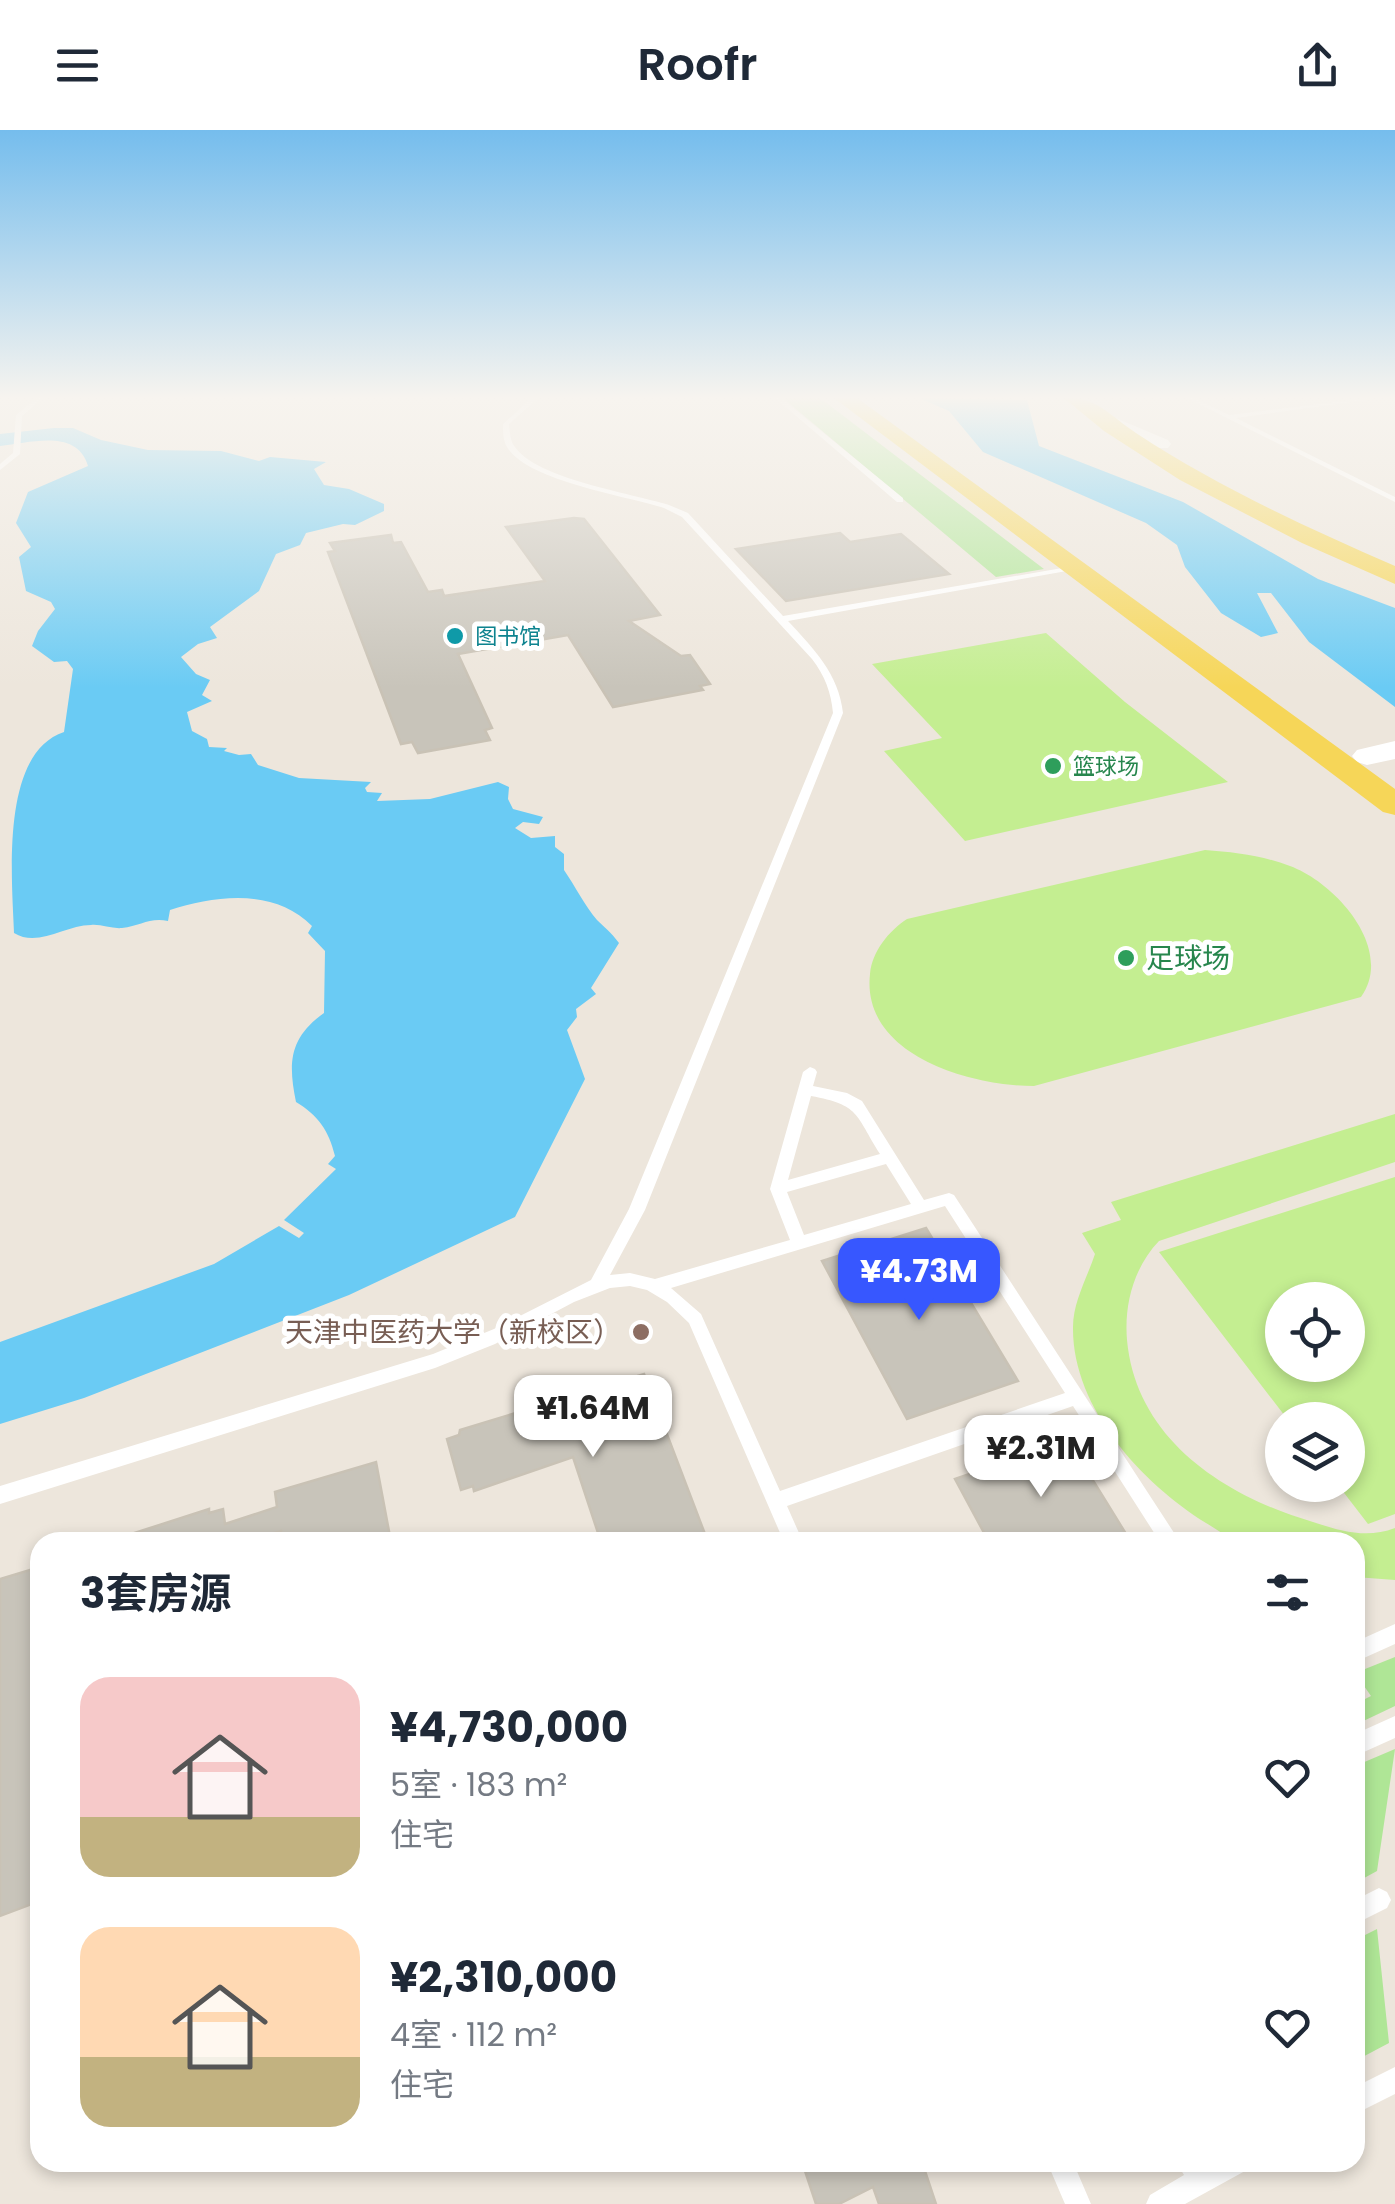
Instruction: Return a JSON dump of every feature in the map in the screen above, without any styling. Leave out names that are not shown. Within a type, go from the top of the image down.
[{"type":"main road","points":[[974,495],[1395,805]]},
{"type":"main road","points":[[978,495],[997,512]]},
{"type":"main road","points":[[1001,495],[1381,753],[1395,778]]},
{"type":"main road","points":[[1221,495],[1395,576]]},
{"type":"main road","points":[[1249,495],[1395,562]]},
{"type":"lane","points":[[598,1282],[631,1223],[838,713],[837,696],[822,664],[676,508],[625,495]]},
{"type":"lane","points":[[894,495],[900,500]]},
{"type":"lane","points":[[781,619],[1074,569]]},
{"type":"lane","points":[[800,1244],[778,1189],[810,1072]]},
{"type":"lane","points":[[805,1090],[842,1097],[857,1105],[921,1208]]},
{"type":"lane","points":[[778,1189],[890,1157]]},
{"type":"lane","points":[[655,1286],[949,1199],[1165,1532]]},
{"type":"lane","points":[[0,1496],[435,1362],[502,1333],[598,1282],[625,1279],[655,1286],[681,1303],[695,1320],[789,1532]]},
{"type":"lane","points":[[775,1501],[1077,1397]]},
{"type":"lane","points":[[1365,1648],[1395,1634]]},
{"type":"lane","points":[[1365,1740],[1395,1727]]},
{"type":"lane","points":[[1365,1907],[1380,1900]]},
{"type":"lane","points":[[1365,2096],[1395,2080]]},
{"type":"lane","points":[[1064,2172],[1078,2204]]},
{"type":"lane","points":[[1159,2204],[1195,2172]]},
{"type":"green space","points":[[898,495],[947,495],[1044,569],[996,577]]},
{"type":"green space","name":"篮球场","points":[[1046,633],[1125,702],[1228,782],[965,841],[884,751],[942,738],[872,664]]},
{"type":"green space","name":"足球场","points":[[1205,850],[1249,855],[1290,866],[1342,902],[1366,939],[1371,959],[1370,978],[1361,997],[1034,1086],[1008,1085],[952,1072],[901,1045],[883,1026],[872,1002],[871,966],[883,942],[907,919]]},
{"type":"green space","points":[[1395,1114],[1395,1162],[1159,1241],[1137,1274],[1126,1326],[1134,1375],[1147,1407],[1190,1458],[1248,1497],[1280,1511],[1354,1532],[1221,1532],[1158,1487],[1115,1440],[1084,1386],[1073,1327],[1078,1299],[1095,1254],[1082,1233],[1121,1220],[1111,1202]]},
{"type":"green space","points":[[1395,1177],[1395,1514],[1368,1524],[1351,1502],[1365,1502],[1365,1402],[1274,1402],[1159,1252]]},
{"type":"green space","points":[[1395,1528],[1395,1580],[1365,1578],[1365,1533]]},
{"type":"green space","points":[[1395,1657],[1395,1706],[1365,1720],[1365,1699],[1371,1696],[1365,1687],[1365,1669]]},
{"type":"green space","points":[[1395,1749],[1377,1871],[1365,1878],[1365,1762]]},
{"type":"green space","points":[[1377,1929],[1389,2043],[1365,2056],[1365,1935]]},
{"type":"water","points":[[27,495],[363,495],[384,504],[384,511],[355,525],[306,533],[300,545],[276,554],[259,591],[210,627],[217,638],[198,644],[181,657],[196,674],[210,680],[202,695],[212,701],[187,712],[192,731],[207,739],[209,747],[251,754],[258,765],[299,778],[371,782],[365,788],[367,792],[382,793],[377,801],[430,799],[498,782],[509,787],[508,799],[513,809],[543,817],[539,824],[523,822],[515,828],[531,838],[555,836],[555,847],[564,854],[564,870],[593,914],[619,943],[591,988],[596,994],[576,1009],[577,1017],[567,1030],[585,1079],[515,1217],[349,1295],[84,1398],[0,1424],[0,1342],[214,1264],[279,1226],[299,1238],[304,1233],[284,1220],[336,1169],[328,1164],[335,1156],[326,1131],[311,1112],[296,1102],[293,1088],[292,1063],[298,1042],[324,1013],[325,951],[308,933],[312,926],[297,914],[263,900],[225,898],[170,910],[168,921],[122,928],[81,926],[32,938],[14,933],[12,851],[20,790],[29,765],[43,744],[64,732],[73,669],[67,661],[54,662],[32,646],[55,609],[51,602],[26,591],[19,557],[31,547],[16,523]]},
{"type":"water","points":[[1081,495],[1164,495],[1318,579],[1395,608],[1395,707],[1309,642],[1271,593],[1257,593],[1278,633],[1261,637],[1221,613],[1185,567],[1177,545],[1146,523]]},
{"type":"building","name":"图书馆","points":[[584,519],[660,615],[629,621],[681,656],[690,655],[710,684],[700,686],[703,690],[613,707],[568,635],[458,654],[492,728],[485,730],[490,740],[418,753],[412,742],[401,744],[328,552],[335,551],[330,543],[391,535],[393,543],[401,542],[428,592],[442,590],[444,596],[545,581],[506,527]]},
{"type":"building","points":[[840,533],[850,542],[901,534],[949,574],[786,601],[736,549]]},
{"type":"building","points":[[926,1228],[1018,1381],[907,1419],[822,1261]]},
{"type":"building","points":[[644,1374],[704,1532],[598,1532],[573,1457],[474,1491],[473,1486],[461,1490],[447,1439],[459,1435],[460,1430]]},
{"type":"building","points":[[1068,1440],[1125,1532],[984,1532],[955,1479]]},
{"type":"building","points":[[376,1462],[389,1532],[138,1532],[209,1509],[209,1513],[223,1509],[225,1524],[277,1507],[275,1492]]},
{"type":"building","points":[[30,1570],[30,1905],[0,1916],[0,1579]]},
{"type":"building","points":[[805,2172],[925,2172],[936,2204],[879,2204],[873,2187],[839,2204],[816,2204]]},
{"type":"place","name":"图书馆","points":[[455,636]]},
{"type":"place","name":"篮球场","points":[[1053,766]]},
{"type":"place","name":"足球场","points":[[1126,958]]},
{"type":"place","name":"天津中医药大学（新校区）","points":[[641,1332]]}]
